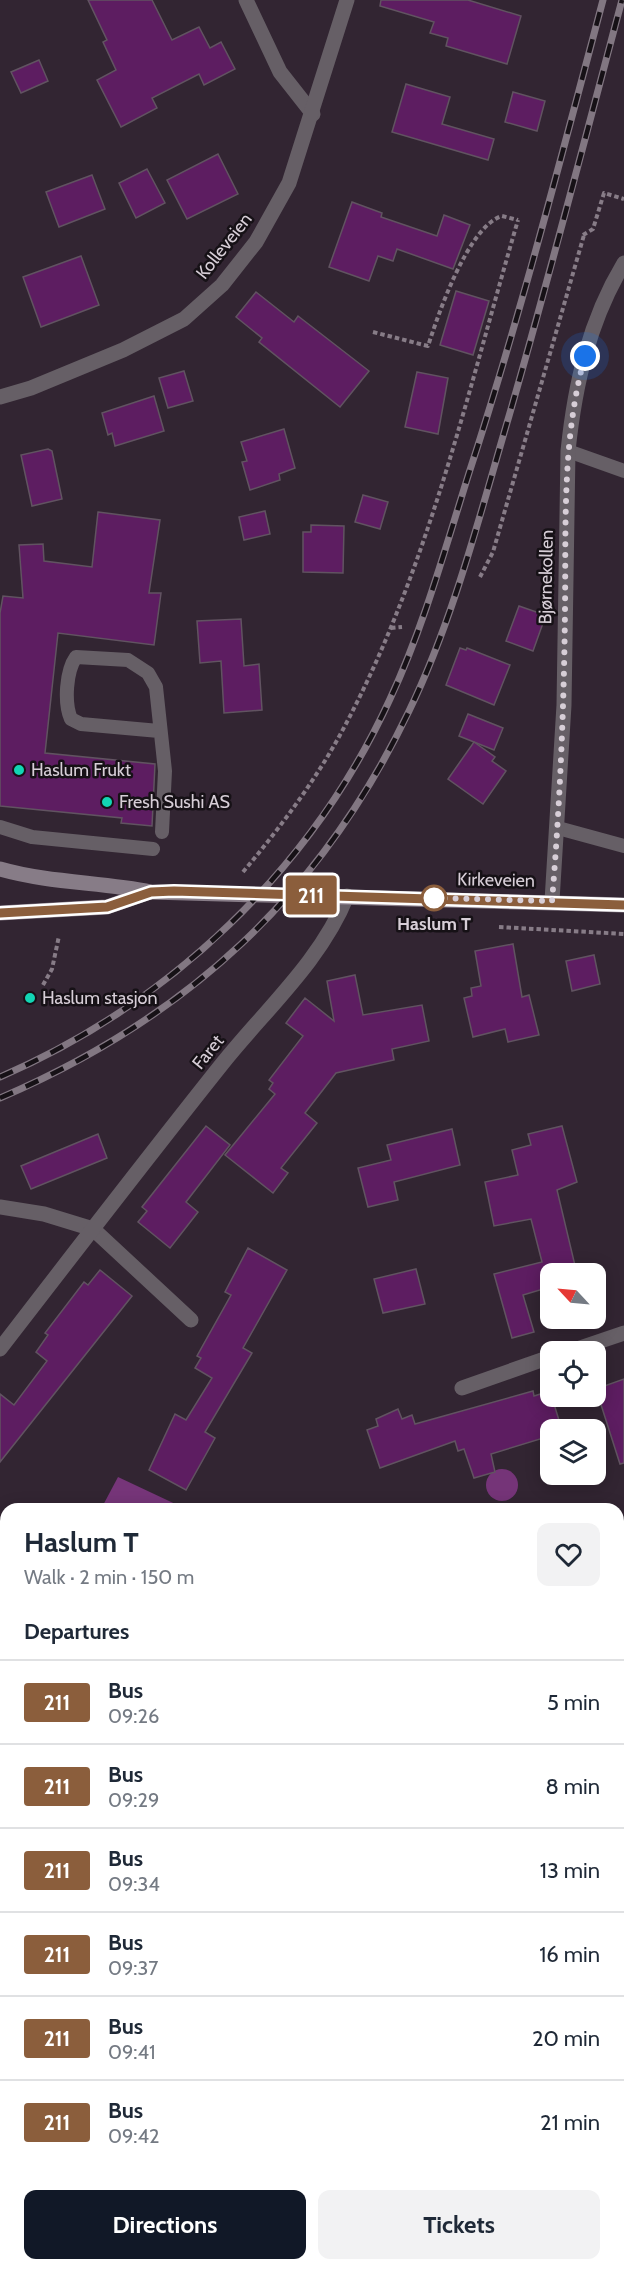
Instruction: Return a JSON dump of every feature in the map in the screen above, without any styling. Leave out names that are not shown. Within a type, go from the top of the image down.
[{"type":"main road","name":"Kirkeveien","points":[[0,869],[31,878],[109,883],[151,892],[552,901],[624,905]]},
{"type":"main road","name":"Kirkeveien","points":[[0,913],[107,907],[151,892]]},
{"type":"street","points":[[246,0],[280,72],[313,114]]},
{"type":"street","name":"Kolleveien","points":[[0,397],[31,388],[123,350],[184,319],[222,285],[256,242],[290,183],[347,0]]},
{"type":"street","name":"Bjørnekollen","points":[[552,901],[558,828],[568,451],[573,399],[590,334],[610,287],[624,263]]},
{"type":"street","name":"Faret","points":[[0,1348],[223,1063],[309,962],[337,921],[347,896]]},
{"type":"street","points":[[0,1207],[44,1214],[93,1229],[191,1320]]},
{"type":"street","points":[[600,1341],[624,1333]]},
{"type":"street","points":[[462,1388],[540,1361]]},
{"type":"lane","points":[[568,451],[624,471]]},
{"type":"lane","points":[[159,731],[81,724],[71,719],[68,712],[70,665],[76,657],[128,660],[148,673],[156,687],[165,771],[162,832]]},
{"type":"lane","points":[[0,827],[32,837],[153,849]]},
{"type":"lane","points":[[558,828],[624,846]]},
{"type":"path","points":[[480,577],[493,552],[584,236],[595,225],[604,193],[624,199]]},
{"type":"path","points":[[242,872],[316,774],[361,695],[391,628],[418,557],[468,399],[519,221],[502,216],[485,227],[441,302],[428,346],[373,332]]},
{"type":"path","points":[[391,628],[402,627]]},
{"type":"path","points":[[498,927],[624,934]]},
{"type":"path","points":[[43,985],[52,969],[59,936]]},
{"type":"shaded area","points":[[502,1469],[513,1474],[518,1485],[513,1496],[502,1501],[491,1496],[486,1485],[491,1474]]},
{"type":"shaded area","points":[[118,1477],[173,1503],[104,1503]]},
{"type":"building","points":[[88,0],[152,0],[172,40],[199,27],[210,48],[221,42],[235,69],[204,85],[199,74],[152,98],[157,108],[121,127],[97,80],[116,70],[103,42],[107,40]]},
{"type":"building","points":[[381,0],[468,0],[521,16],[507,64],[446,46],[448,38],[430,33],[434,22],[380,6]]},
{"type":"building","points":[[39,60],[48,81],[21,93],[11,72]]},
{"type":"building","points":[[406,84],[450,97],[442,124],[494,139],[488,160],[392,132]]},
{"type":"building","points":[[513,92],[545,101],[537,131],[505,122]]},
{"type":"building","points":[[218,154],[238,194],[187,219],[167,180]]},
{"type":"building","points":[[147,169],[165,203],[136,218],[119,183]]},
{"type":"building","points":[[92,175],[105,209],[59,227],[46,192]]},
{"type":"building","points":[[352,202],[382,213],[381,217],[437,236],[444,215],[470,225],[453,269],[397,249],[393,261],[378,256],[369,281],[329,267]]},
{"type":"building","points":[[81,256],[99,305],[41,327],[23,277]]},
{"type":"building","points":[[456,291],[489,301],[473,355],[440,345]]},
{"type":"building","points":[[256,292],[294,322],[298,316],[369,371],[340,407],[259,342],[262,338],[236,317]]},
{"type":"building","points":[[184,371],[193,401],[168,408],[159,378]]},
{"type":"building","points":[[417,372],[448,378],[438,434],[405,427]]},
{"type":"building","points":[[154,396],[164,431],[115,446],[112,433],[108,435],[102,413]]},
{"type":"building","points":[[284,429],[295,468],[279,474],[280,480],[250,490],[242,462],[247,461],[241,442]]},
{"type":"building","points":[[48,449],[52,451],[62,499],[32,506],[21,455]]},
{"type":"building","points":[[363,495],[388,502],[380,529],[355,522]]},
{"type":"building","points":[[265,511],[270,534],[244,540],[239,517]]},
{"type":"building","points":[[98,512],[160,520],[149,593],[161,593],[154,645],[58,633],[45,753],[155,764],[152,826],[121,823],[122,818],[0,806],[0,613],[3,596],[23,598],[19,545],[43,544],[44,561],[92,567]]},
{"type":"building","points":[[311,525],[344,526],[343,573],[303,572],[303,532],[311,532]]},
{"type":"building","points":[[519,606],[542,614],[539,622],[543,623],[533,651],[506,641]]},
{"type":"building","points":[[241,619],[244,666],[259,664],[262,710],[224,713],[221,661],[200,663],[197,621]]},
{"type":"building","points":[[460,648],[466,650],[467,648],[510,665],[494,705],[446,685]]},
{"type":"building","points":[[468,714],[503,728],[494,750],[459,736]]},
{"type":"building","points":[[474,742],[495,757],[492,761],[506,771],[483,804],[448,779]]},
{"type":"building","points":[[513,944],[522,997],[529,995],[539,1035],[508,1042],[505,1029],[473,1037],[464,998],[472,996],[471,988],[481,986],[475,951]]},
{"type":"building","points":[[594,955],[600,984],[572,991],[566,961]]},
{"type":"building","points":[[355,975],[363,1015],[422,1005],[429,1041],[392,1049],[394,1060],[336,1073],[305,1113],[317,1123],[281,1168],[288,1173],[273,1193],[225,1155],[275,1094],[269,1089],[273,1083],[269,1080],[303,1036],[286,1023],[305,998],[334,1021],[327,981]]},
{"type":"building","points":[[206,1126],[230,1145],[186,1202],[198,1212],[170,1248],[138,1222],[147,1211],[142,1207]]},
{"type":"building","points":[[562,1126],[577,1182],[557,1190],[574,1263],[540,1263],[540,1290],[523,1295],[534,1332],[512,1338],[494,1274],[542,1262],[531,1219],[494,1226],[485,1182],[518,1175],[512,1150],[531,1145],[528,1134]]},
{"type":"building","points":[[452,1129],[460,1165],[394,1182],[398,1200],[368,1207],[358,1168],[391,1160],[387,1145]]},
{"type":"building","points":[[98,1134],[107,1158],[31,1189],[21,1166]]},
{"type":"building","points":[[248,1248],[287,1270],[243,1348],[252,1353],[205,1432],[215,1438],[186,1490],[149,1470],[175,1414],[186,1420],[212,1378],[195,1368],[201,1358],[197,1356],[231,1295],[225,1292]]},
{"type":"building","points":[[416,1269],[425,1304],[383,1313],[374,1279]]},
{"type":"building","points":[[100,1270],[132,1296],[0,1462],[0,1394],[14,1405],[47,1361],[36,1352],[48,1335],[45,1333],[84,1282],[88,1285]]},
{"type":"building","points":[[624,1379],[624,1463],[620,1464],[602,1407],[606,1407],[606,1385]]},
{"type":"building","points":[[533,1391],[534,1396],[540,1394],[540,1407],[555,1407],[559,1419],[540,1419],[540,1439],[491,1454],[495,1472],[474,1478],[464,1449],[458,1451],[455,1441],[380,1468],[367,1430],[378,1426],[376,1419],[398,1409],[402,1419],[412,1415],[415,1424]]},
{"type":"railway","points":[[0,1077],[63,1046],[122,1011],[178,970],[230,924],[277,874],[320,819],[358,761],[390,699],[424,615],[523,296],[603,0]]},
{"type":"railway","points":[[0,1098],[68,1066],[130,1030],[188,989],[242,944],[290,893],[334,838],[374,777],[425,676],[453,603],[538,312],[622,0]]},
{"type":"bus line","name":"211","points":[[0,913],[107,907],[151,892],[174,891],[624,905]]},
{"type":"place","name":"Haslum Frukt","points":[[19,770]]},
{"type":"place","name":"Fresh Sushi AS","points":[[107,802]]},
{"type":"place","name":"Haslum T","points":[[434,898]]},
{"type":"place","name":"Haslum stasjon","points":[[30,998]]},
{"type":"route","points":[[434,898],[552,901],[564,705],[568,451],[573,399],[585,356]]}]
